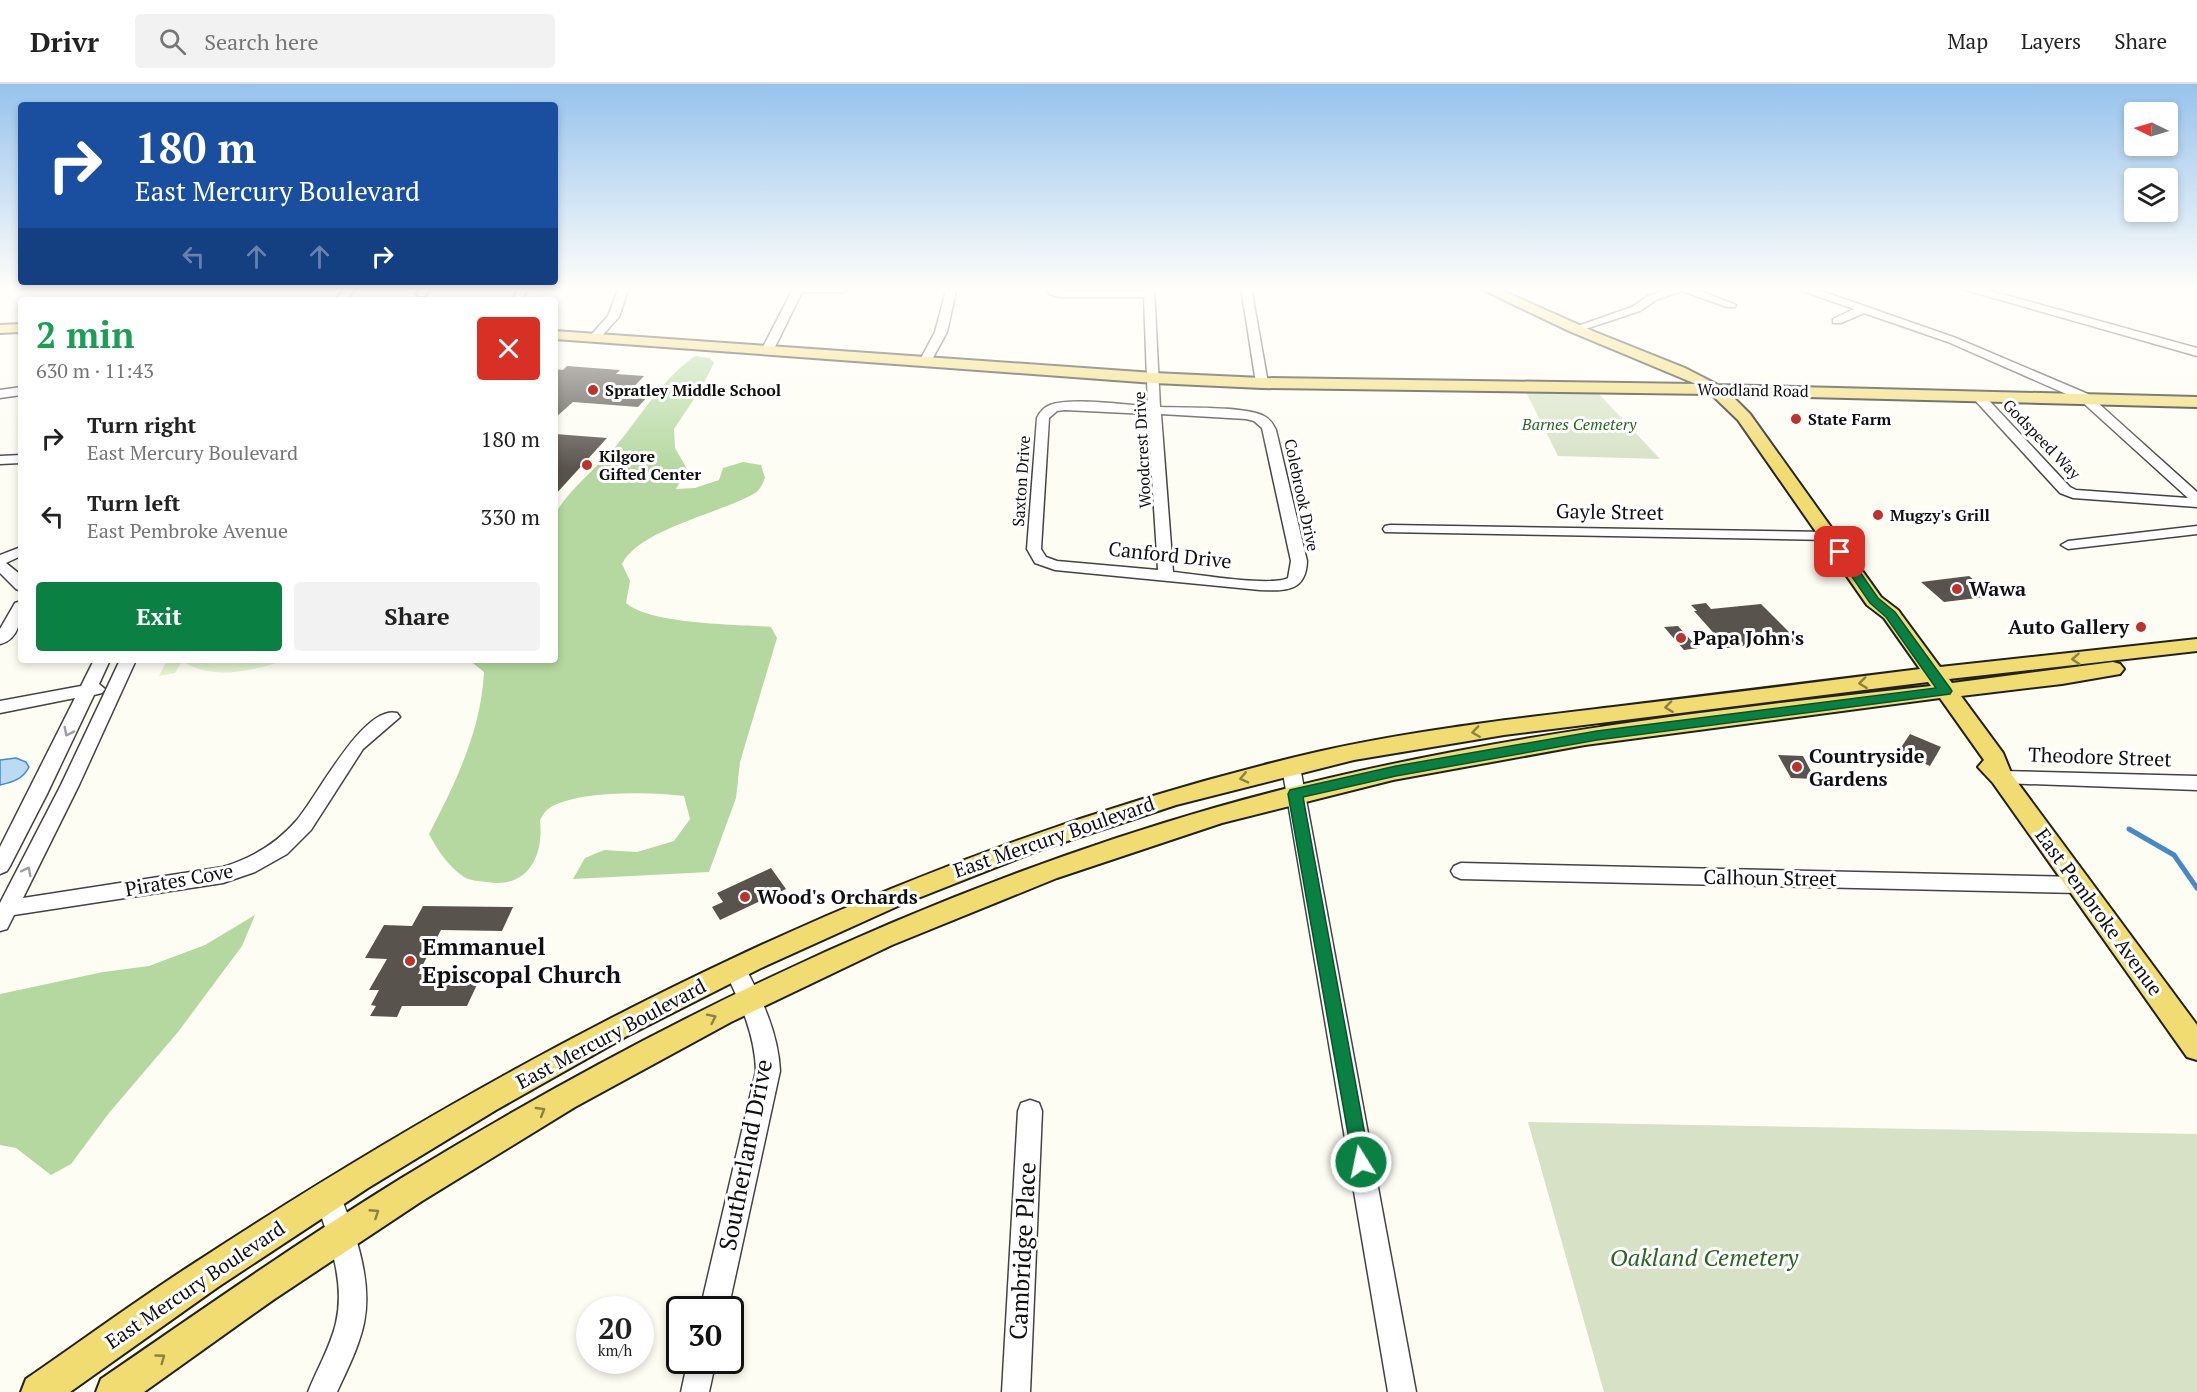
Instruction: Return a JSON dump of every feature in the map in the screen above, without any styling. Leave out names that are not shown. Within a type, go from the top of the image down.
[{"type":"main road","name":"Woodland Road","points":[[727,348],[1154,378],[1262,383],[1716,389],[2084,397],[2197,402]]},
{"type":"main road","name":"East Pembroke Avenue","points":[[1624,348],[1689,375],[1716,389],[1739,410],[1874,601],[1877,614],[1995,759],[2001,777],[2197,1048]]},
{"type":"main road","name":"East Mercury Boulevard","points":[[114,1392],[229,1308],[471,1151],[644,1052],[864,944],[1036,874],[1114,846],[1234,810],[1396,771],[1597,736],[1933,683],[2197,645]]},
{"type":"main road","name":"East Mercury Boulevard","points":[[39,1392],[228,1260],[485,1102],[619,1026],[858,911],[1003,853],[1164,800],[1291,767],[1367,750],[1471,732],[1933,683],[2091,673],[2197,653]]},
{"type":"street","points":[[926,362],[933,348]]},
{"type":"street","name":"Woodcrest Drive","points":[[1152,348],[1154,411],[1166,575]]},
{"type":"street","points":[[1256,348],[1262,383]]},
{"type":"street","points":[[1971,348],[2084,397],[2197,501]]},
{"type":"street","name":"Godspeed Way","points":[[1977,395],[2048,473],[2065,490],[2073,494],[2197,501]]},
{"type":"street","name":"Saxton Drive","points":[[1040,560],[1034,549],[1043,418],[1048,411],[1053,408],[1074,406],[1154,411]]},
{"type":"street","name":"Colebrook Drive","points":[[1154,411],[1242,415],[1260,419],[1270,430],[1299,561],[1298,576],[1295,581]]},
{"type":"street","points":[[0,460],[18,459]]},
{"type":"street","name":"Gayle Street","points":[[1390,529],[1830,536]]},
{"type":"street","points":[[2068,545],[2197,530]]},
{"type":"street","points":[[0,560],[18,552]]},
{"type":"street","name":"Canford Drive","points":[[1040,560],[1055,565],[1273,586],[1295,581]]},
{"type":"street","points":[[0,565],[18,580]]},
{"type":"street","points":[[0,639],[13,624],[18,613]]},
{"type":"street","points":[[0,866],[38,794],[101,663]]},
{"type":"street","points":[[4,915],[70,785],[127,663]]},
{"type":"street","points":[[0,707],[116,686]]},
{"type":"street","name":"Pirates Cove","points":[[4,915],[223,875],[248,867],[280,849],[304,825],[357,745],[391,717]]},
{"type":"street","points":[[1291,767],[1402,1392]]},
{"type":"street","name":"Theodore Street","points":[[2001,777],[2197,783]]},
{"type":"street","name":"Calhoun Street","points":[[1461,871],[2079,885]]},
{"type":"street","name":"Southerland Drive","points":[[717,1296],[768,1071],[767,1047],[750,999],[735,969]]},
{"type":"street","name":"Cambridge Place","points":[[1016,1392],[1030,1111]]},
{"type":"street","points":[[322,1392],[343,1345],[353,1302],[352,1278],[328,1197]]},
{"type":"street","points":[[695,1392],[699,1374]]},
{"type":"green space","points":[[695,356],[710,358],[714,363],[700,390],[674,429],[675,448],[687,469],[676,489],[695,488],[719,480],[723,468],[743,462],[761,465],[765,478],[755,493],[663,531],[631,552],[622,564],[630,581],[626,603],[654,616],[695,622],[771,627],[777,638],[740,762],[736,798],[709,872],[573,879],[585,858],[604,850],[637,852],[674,841],[690,819],[684,796],[634,793],[576,798],[548,809],[540,820],[541,833],[536,857],[523,875],[501,883],[466,878],[448,863],[429,834],[466,756],[478,715],[484,672],[473,663],[558,663],[558,510],[576,487],[616,446],[662,387]]},
{"type":"green space","name":"Barnes Cemetery","points":[[1526,392],[1598,393],[1660,459],[1558,456]]},
{"type":"green space","points":[[166,663],[181,663],[175,673],[159,676]]},
{"type":"green space","points":[[186,663],[276,663],[233,672],[206,671]]},
{"type":"green space","points":[[255,915],[242,946],[178,1032],[109,1113],[71,1164],[51,1175],[16,1148],[0,1145],[0,994],[103,972],[149,966],[205,945]]},
{"type":"green space","name":"Oakland Cemetery","points":[[1528,1122],[2197,1134],[2197,1392],[1604,1392]]},
{"type":"water","points":[[16,758],[26,762],[29,767],[17,779],[0,785],[0,760]]},
{"type":"building","name":"Spratley Middle School","points":[[567,366],[620,370],[616,374],[644,376],[630,391],[651,393],[638,407],[573,402],[558,415],[558,369],[563,370]]},
{"type":"building","points":[[558,434],[607,438],[558,492]]},
{"type":"building","name":"Wawa","points":[[1969,576],[1994,596],[1944,602],[1921,582]]},
{"type":"building","points":[[1706,603],[1711,609],[1761,604],[1802,645],[1785,641],[1727,648],[1691,605]]},
{"type":"building","name":"Papa John's","points":[[1678,626],[1698,648],[1684,650],[1664,627]]},
{"type":"building","points":[[1910,734],[1941,747],[1930,766],[1898,752]]},
{"type":"building","name":"Countryside Gardens","points":[[1778,755],[1803,756],[1815,779],[1791,778]]},
{"type":"building","name":"Wood's Orchards","points":[[771,868],[786,889],[720,920],[712,907],[723,902],[717,893]]},
{"type":"building","name":"Emmanuel Episcopal Church","points":[[423,906],[513,907],[502,931],[441,930],[418,974],[482,974],[467,1006],[402,1006],[397,1017],[370,1016],[376,1006],[371,1005],[379,990],[369,990],[387,959],[365,958],[384,925],[412,926]]},
{"type":"waterway","points":[[2129,829],[2174,855],[2197,888]]},
{"type":"place","name":"Spratley Middle School","points":[[593,390]]},
{"type":"place","name":"State Farm","points":[[1796,419]]},
{"type":"place","name":"Kilgore Gifted Center","points":[[587,465]]},
{"type":"place","name":"Mugzy's Grill","points":[[1878,515]]},
{"type":"place","name":"Wawa","points":[[1957,589]]},
{"type":"place","name":"Auto Gallery","points":[[2141,627]]},
{"type":"place","name":"Papa John's","points":[[1681,638]]},
{"type":"place","name":"Countryside Gardens","points":[[1797,767]]},
{"type":"place","name":"Wood's Orchards","points":[[745,897]]},
{"type":"place","name":"Emmanuel Episcopal Church","points":[[410,961]]},
{"type":"route","points":[[1361,1162],[1295,794],[1396,771],[1526,747],[1945,691],[1891,614],[1874,601],[1840,552]]}]
